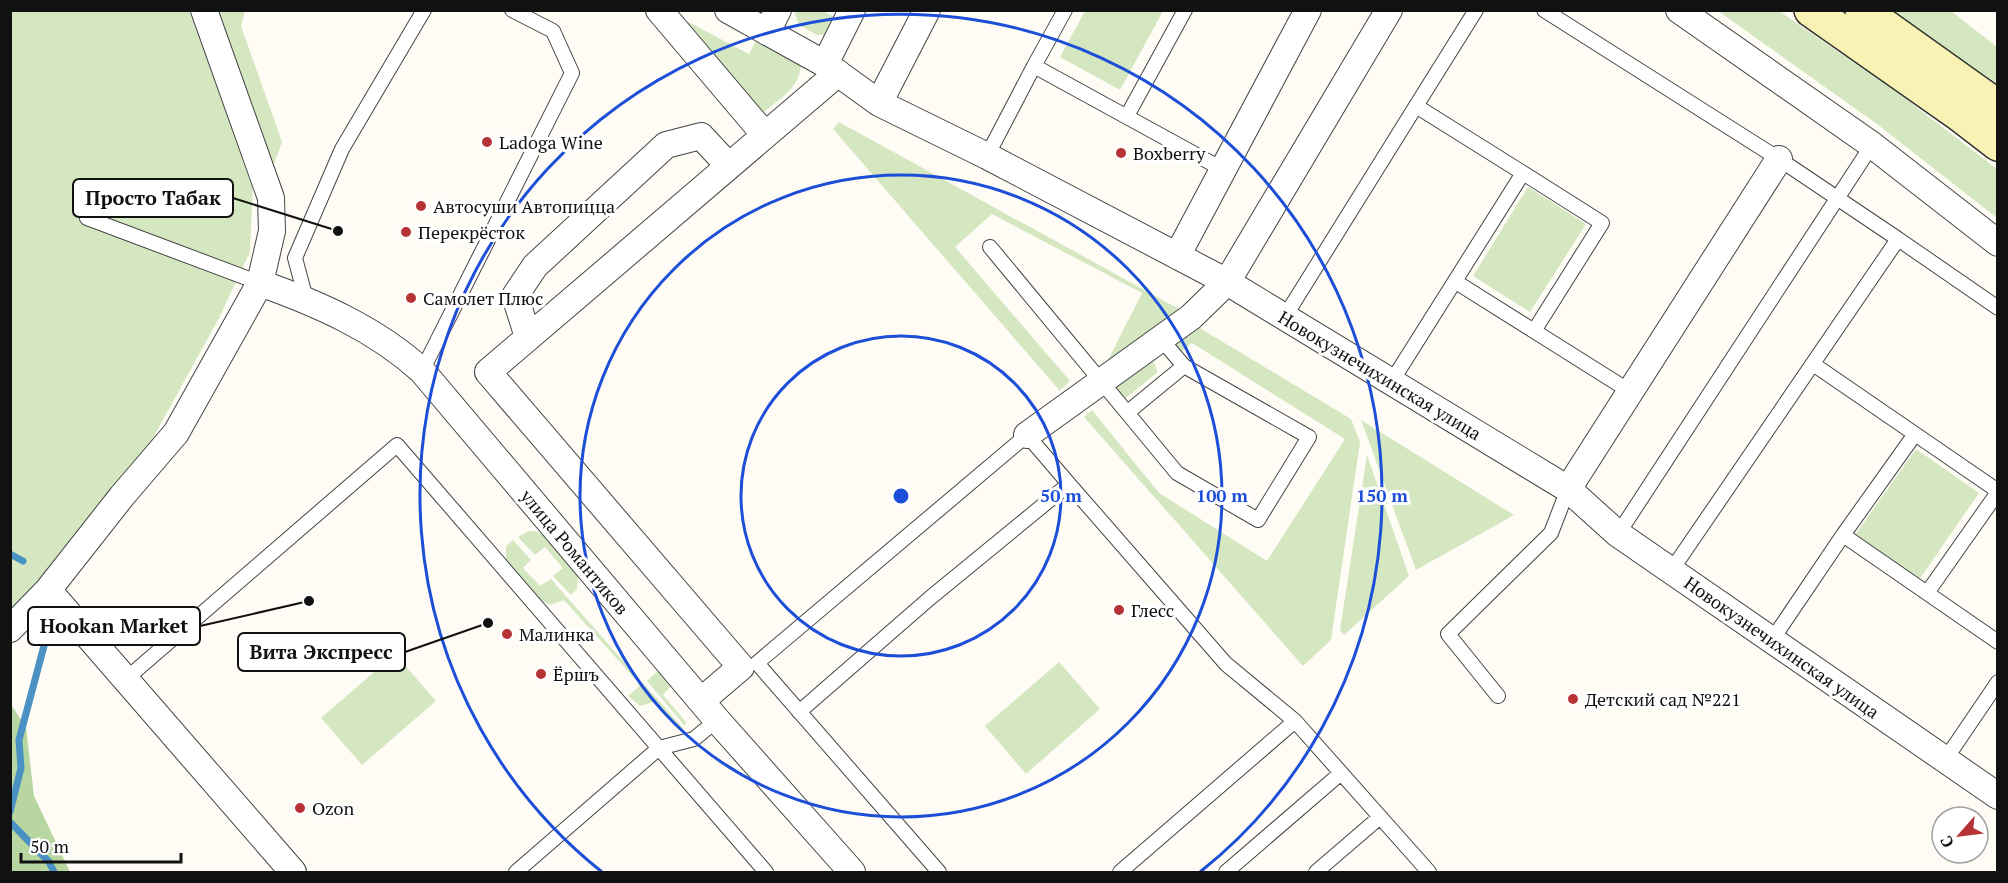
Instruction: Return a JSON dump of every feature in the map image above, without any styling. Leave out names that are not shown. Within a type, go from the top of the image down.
[{"type":"street","points":[[10,629],[48,590],[122,496],[176,433],[260,283],[273,231],[271,198],[204,10]]},
{"type":"street","points":[[659,10],[765,135]]},
{"type":"street","name":"Новокузнечихинская улица","points":[[728,10],[773,21],[832,69],[879,103],[987,156],[1227,282],[1568,489],[1618,534],[1998,796]]},
{"type":"street","points":[[709,711],[741,667],[488,372],[765,135],[832,69],[852,10]]},
{"type":"street","points":[[879,103],[927,10]]},
{"type":"street","points":[[1177,256],[1308,10]]},
{"type":"street","points":[[1027,435],[1191,317],[1227,282],[1389,10]]},
{"type":"street","points":[[1679,10],[1872,144],[1998,243]]},
{"type":"street","points":[[1811,10],[1998,144]]},
{"type":"street","points":[[1862,10],[1998,107]]},
{"type":"street","points":[[528,337],[515,296],[535,266],[666,145],[701,136],[729,166]]},
{"type":"street","points":[[1568,489],[1779,159]]},
{"type":"street","name":"улица Романтиков","points":[[260,283],[306,299],[383,339],[422,371],[709,711],[852,873]]},
{"type":"street","points":[[48,590],[293,873]]},
{"type":"lane","points":[[306,299],[294,258],[342,149],[424,10]]},
{"type":"lane","points":[[422,371],[572,73],[553,32],[512,10]]},
{"type":"lane","points":[[987,156],[1065,10]]},
{"type":"lane","points":[[1127,116],[1185,10]]},
{"type":"lane","points":[[1284,318],[1476,10]]},
{"type":"lane","points":[[1544,10],[1779,159],[1998,308]]},
{"type":"lane","points":[[1034,66],[1222,169]]},
{"type":"lane","points":[[1416,106],[1602,223],[1534,331]]},
{"type":"lane","points":[[1618,534],[1838,200],[1872,144]]},
{"type":"lane","points":[[1392,381],[1523,174]]},
{"type":"lane","points":[[87,218],[260,283]]},
{"type":"lane","points":[[1671,571],[1898,239]]},
{"type":"lane","points":[[990,247],[1177,473],[1258,520],[1309,437],[1184,366],[1161,339]]},
{"type":"lane","points":[[1456,282],[1631,392]]},
{"type":"lane","points":[[1813,364],[1998,491],[1928,593]]},
{"type":"lane","points":[[1128,412],[1184,366]]},
{"type":"lane","points":[[1772,640],[1915,434]]},
{"type":"lane","points":[[939,873],[758,663],[1027,435],[1226,664],[1295,721],[1429,873]]},
{"type":"lane","points":[[126,679],[397,445],[766,873]]},
{"type":"lane","points":[[799,712],[930,598],[1068,484]]},
{"type":"lane","points":[[1498,696],[1448,634],[1551,532],[1568,489]]},
{"type":"lane","points":[[1843,535],[1998,642]]},
{"type":"lane","points":[[1945,760],[1998,682]]},
{"type":"lane","points":[[516,873],[659,748],[694,739],[709,711]]},
{"type":"lane","points":[[1120,873],[1295,721]]},
{"type":"lane","points":[[1226,873],[1341,773]]},
{"type":"lane","points":[[1316,873],[1380,817]]},
{"type":"green space","points":[[11,11],[189,11],[253,185],[250,252],[218,320],[144,454],[81,534],[11,613]]},
{"type":"green space","points":[[213,11],[245,11],[241,26],[282,142],[274,164],[216,23]]},
{"type":"green space","points":[[794,11],[825,11],[838,19],[831,34],[817,35],[799,25]]},
{"type":"green space","points":[[1085,11],[1163,11],[1120,90],[1060,57]]},
{"type":"green space","points":[[1718,11],[1779,11],[1898,93],[1997,169],[1997,218],[1877,124]]},
{"type":"green space","points":[[1886,11],[1951,11],[1997,47],[1997,92]]},
{"type":"green space","points":[[673,14],[749,54],[757,39],[800,60],[800,69],[795,83],[784,96],[764,112]]},
{"type":"green space","points":[[839,122],[1179,309],[1107,362],[1142,293],[992,214],[955,247],[1070,381],[1060,391],[833,129]]},
{"type":"green space","points":[[1528,187],[1586,224],[1530,312],[1473,276]]},
{"type":"green space","points":[[1198,327],[1351,419],[1360,442],[1331,640],[1303,666],[1084,417],[1092,410],[1159,493],[1267,561],[1345,439],[1192,343],[1181,352],[1175,346]]},
{"type":"green space","points":[[1153,361],[1158,372],[1122,401],[1112,390]]},
{"type":"green space","points":[[1361,420],[1514,515],[1416,570]]},
{"type":"green space","points":[[1916,449],[1979,493],[1919,580],[1855,535]]},
{"type":"green space","points":[[1367,455],[1409,576],[1344,635],[1340,630]]},
{"type":"green space","points":[[529,531],[536,531],[543,535],[578,575],[577,589],[571,595],[553,576],[563,568],[545,547],[535,555],[518,537]]},
{"type":"green space","points":[[513,540],[531,560],[523,568],[540,586],[551,579],[639,679],[636,680],[564,600],[550,605],[542,601],[506,560],[506,546]]},
{"type":"green space","points":[[395,654],[436,701],[362,765],[321,718]]},
{"type":"green space","points":[[1059,662],[1100,709],[1026,774],[985,726]]},
{"type":"green space","points":[[661,668],[669,677],[670,687],[663,695],[686,722],[685,726],[647,681]]},
{"type":"green space","points":[[643,683],[683,728],[678,729],[653,702],[640,706],[628,696]]},
{"type":"green space","points":[[10,703],[26,727],[34,796],[70,872],[11,872]]},
{"type":"waterway","points":[[10,554],[23,561]]},
{"type":"waterway","points":[[10,812],[21,768],[19,740],[45,642]]},
{"type":"waterway","points":[[10,822],[49,862],[54,872]]},
{"type":"place","name":"Ladoga Wine","points":[[487,142]]},
{"type":"place","name":"Boxberry","points":[[1121,153]]},
{"type":"place","name":"Автосуши Автопицца","points":[[421,206]]},
{"type":"place","name":"Просто Табак","points":[[338,231]]},
{"type":"place","name":"Перекрёсток","points":[[406,232]]},
{"type":"place","name":"Самолет Плюс","points":[[411,298]]},
{"type":"place","name":"Hookan Market","points":[[309,601]]},
{"type":"place","name":"Глесс","points":[[1119,610]]},
{"type":"place","name":"Вита Экспресс","points":[[488,623]]},
{"type":"place","name":"Малинка","points":[[507,634]]},
{"type":"place","name":"Ёршъ","points":[[541,674]]},
{"type":"place","name":"Детский сад №221","points":[[1573,699]]},
{"type":"place","name":"Ozon","points":[[300,808]]}]
